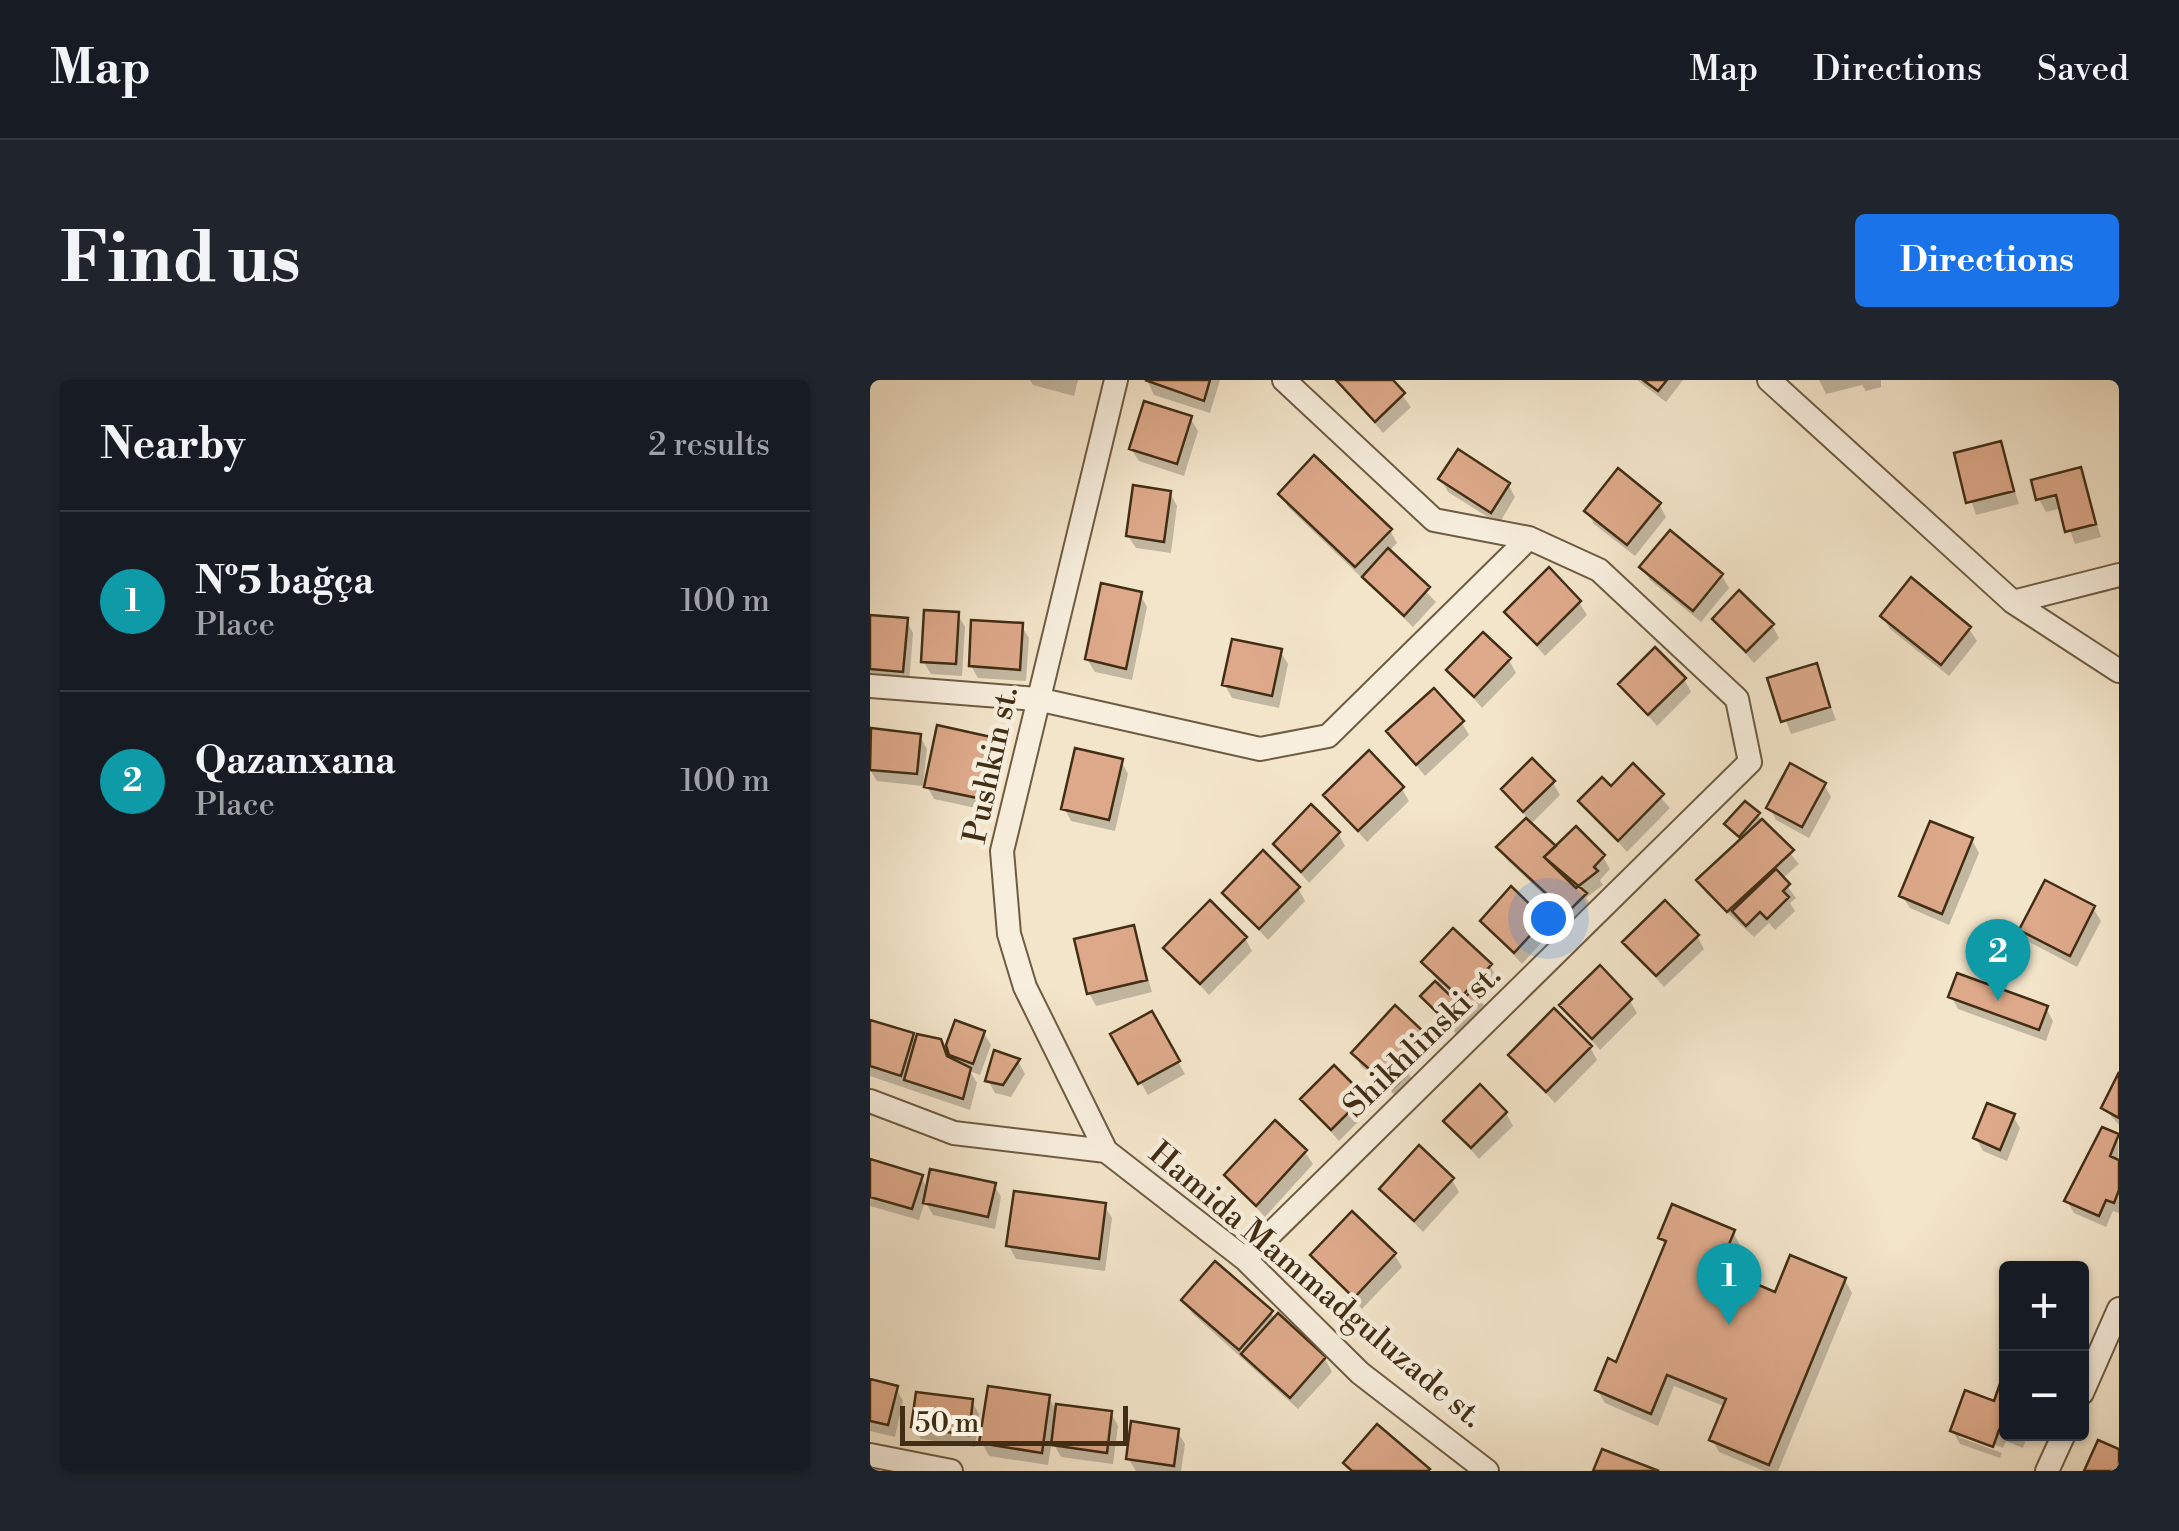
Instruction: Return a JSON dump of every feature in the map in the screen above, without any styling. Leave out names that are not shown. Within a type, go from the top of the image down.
[{"type":"street","name":"Pushkin st.","points":[[1106,1151],[1024,986],[1009,934],[1002,851],[1116,380]]},
{"type":"street","name":"Shikhlinski st.","points":[[1244,1259],[1750,762],[1737,699],[1598,570],[1529,538],[1434,520],[1284,380]]},
{"type":"street","points":[[1769,380],[2014,602],[2119,671]]},
{"type":"street","points":[[870,686],[1036,698],[1260,748],[1328,736],[1529,538]]},
{"type":"street","points":[[2014,602],[2119,576]]},
{"type":"street","name":"Hamida Mammadguluzade st.","points":[[870,1101],[954,1134],[1106,1151],[1244,1259],[1360,1373],[1487,1471]]},
{"type":"street","points":[[2089,1377],[2119,1309]]},
{"type":"street","points":[[2047,1471],[2061,1441]]},
{"type":"street","points":[[870,1455],[951,1471]]},
{"type":"building","points":[[1145,380],[1210,380],[1204,401]]},
{"type":"building","points":[[1336,380],[1393,380],[1405,393],[1375,422]]},
{"type":"building","points":[[1643,380],[1667,380],[1658,391]]},
{"type":"building","points":[[1144,401],[1192,416],[1177,464],[1129,449]]},
{"type":"building","points":[[2001,441],[2014,491],[1966,503],[1954,453]]},
{"type":"building","points":[[1458,449],[1510,483],[1491,513],[1438,479]]},
{"type":"building","points":[[1314,455],[1392,529],[1355,567],[1278,494]]},
{"type":"building","points":[[2081,467],[2096,524],[2065,532],[2056,495],[2036,500],[2031,480]]},
{"type":"building","points":[[1618,468],[1661,503],[1627,545],[1584,511]]},
{"type":"building","points":[[1133,485],[1171,491],[1164,542],[1126,536]]},
{"type":"building","points":[[1670,530],[1723,574],[1693,611],[1639,567]]},
{"type":"building","points":[[1388,548],[1430,587],[1404,616],[1362,577]]},
{"type":"building","points":[[1549,567],[1581,601],[1537,645],[1504,612]]},
{"type":"building","points":[[1911,577],[1971,627],[1941,665],[1880,616]]},
{"type":"building","points":[[1101,583],[1142,592],[1126,669],[1085,659]]},
{"type":"building","points":[[1739,590],[1774,624],[1746,652],[1712,619]]},
{"type":"building","points":[[924,610],[959,612],[956,664],[921,662]]},
{"type":"building","points":[[870,615],[908,618],[903,672],[870,669]]},
{"type":"building","points":[[971,620],[1023,623],[1020,670],[969,666]]},
{"type":"building","points":[[1483,632],[1511,658],[1474,697],[1446,670]]},
{"type":"building","points":[[1232,639],[1282,649],[1272,696],[1222,685]]},
{"type":"building","points":[[1655,647],[1686,678],[1648,715],[1618,684]]},
{"type":"building","points":[[1817,663],[1830,707],[1781,722],[1767,678]]},
{"type":"building","points":[[1434,688],[1464,721],[1416,765],[1386,731]]},
{"type":"building","points":[[937,725],[1000,739],[987,800],[924,787]]},
{"type":"building","points":[[871,728],[921,734],[917,774],[870,770]]},
{"type":"building","points":[[1075,748],[1123,759],[1109,820],[1061,809]]},
{"type":"building","points":[[1369,750],[1404,787],[1358,831],[1323,795]]},
{"type":"building","points":[[1532,758],[1555,781],[1523,812],[1501,789]]},
{"type":"building","points":[[1633,763],[1664,794],[1618,841],[1578,801],[1602,777],[1611,786]]},
{"type":"building","points":[[1790,763],[1826,783],[1802,827],[1766,808]]},
{"type":"building","points":[[1745,801],[1760,813],[1739,837],[1724,824]]},
{"type":"building","points":[[1311,804],[1340,832],[1301,872],[1273,844]]},
{"type":"building","points":[[1526,818],[1556,846],[1544,857],[1587,893],[1567,913],[1496,847]]},
{"type":"building","points":[[1762,819],[1794,850],[1727,912],[1696,880]]},
{"type":"building","points":[[1930,821],[1973,838],[1942,914],[1899,896]]},
{"type":"building","points":[[1576,826],[1605,855],[1594,867],[1598,871],[1576,888],[1544,857]]},
{"type":"building","points":[[1263,850],[1300,887],[1259,929],[1222,893]]},
{"type":"building","points":[[1776,869],[1790,884],[1783,891],[1789,897],[1767,919],[1760,912],[1746,926],[1732,911]]},
{"type":"building","points":[[2045,880],[2095,906],[2070,956],[2019,930]]},
{"type":"building","points":[[1511,886],[1545,919],[1514,953],[1480,921]]},
{"type":"building","points":[[1210,900],[1247,937],[1200,984],[1163,948]]},
{"type":"building","points":[[1665,900],[1699,935],[1656,976],[1622,942]]},
{"type":"building","points":[[1134,925],[1147,980],[1087,994],[1074,939]]},
{"type":"building","points":[[1453,928],[1492,964],[1460,998],[1421,962]]},
{"type":"building","points":[[1600,965],[1632,999],[1592,1039],[1559,1005]]},
{"type":"building","points":[[1957,973],[2048,1006],[2039,1030],[1948,997]]},
{"type":"building","points":[[1435,981],[1459,1004],[1473,989],[1482,997],[1452,1027],[1420,996]]},
{"type":"building","points":[[1395,1005],[1425,1033],[1400,1063],[1410,1071],[1392,1089],[1351,1053]]},
{"type":"building","points":[[1554,1008],[1592,1046],[1546,1092],[1508,1055]]},
{"type":"building","points":[[1152,1011],[1180,1061],[1138,1084],[1110,1034]]},
{"type":"building","points":[[870,1020],[914,1033],[901,1076],[870,1066]]},
{"type":"building","points":[[955,1020],[985,1031],[973,1064],[949,1055],[946,1045]]},
{"type":"building","points":[[917,1034],[941,1039],[947,1056],[971,1068],[963,1099],[904,1080]]},
{"type":"building","points":[[994,1050],[1020,1059],[1003,1085],[985,1081]]},
{"type":"building","points":[[1334,1065],[1365,1096],[1331,1130],[1300,1099]]},
{"type":"building","points":[[2119,1072],[2119,1118],[2101,1108]]},
{"type":"building","points":[[1480,1084],[1507,1112],[1471,1148],[1443,1121]]},
{"type":"building","points":[[1987,1103],[2015,1114],[2000,1150],[1973,1138]]},
{"type":"building","points":[[1275,1120],[1307,1150],[1256,1206],[1224,1175]]},
{"type":"building","points":[[2102,1127],[2119,1134],[2110,1156],[2119,1160],[2119,1190],[2114,1203],[2106,1200],[2099,1216],[2064,1201]]},
{"type":"building","points":[[1419,1145],[1454,1178],[1414,1221],[1379,1189]]},
{"type":"building","points":[[870,1159],[923,1175],[912,1209],[870,1197]]},
{"type":"building","points":[[930,1169],[996,1183],[988,1217],[923,1203]]},
{"type":"building","points":[[1014,1191],[1106,1203],[1099,1259],[1006,1246]]},
{"type":"building","points":[[1672,1204],[1735,1230],[1719,1268],[1775,1292],[1790,1255],[1846,1278],[1769,1465],[1709,1440],[1726,1399],[1667,1375],[1651,1414],[1595,1390],[1608,1358],[1616,1362],[1666,1241],[1658,1238]]},
{"type":"building","points":[[1352,1211],[1396,1253],[1354,1298],[1310,1255]]},
{"type":"building","points":[[1215,1261],[1273,1311],[1239,1350],[1181,1300]]},
{"type":"building","points":[[1278,1313],[1326,1357],[1290,1398],[1241,1354]]},
{"type":"building","points":[[870,1379],[898,1386],[888,1425],[870,1421]]},
{"type":"building","points":[[988,1386],[1050,1395],[1042,1453],[979,1443]]},
{"type":"building","points":[[1999,1387],[1999,1430],[1993,1447],[1950,1431],[1965,1390],[1994,1401]]},
{"type":"building","points":[[916,1392],[973,1399],[969,1435],[911,1427]]},
{"type":"building","points":[[1056,1404],[1112,1411],[1107,1453],[1051,1445]]},
{"type":"building","points":[[1131,1421],[1179,1429],[1174,1466],[1126,1459]]},
{"type":"building","points":[[1377,1424],[1430,1469],[1352,1471],[1343,1463]]},
{"type":"building","points":[[2098,1440],[2119,1449],[2119,1471],[2084,1471]]},
{"type":"building","points":[[1602,1449],[1659,1471],[1593,1471]]},
{"type":"place","name":"Qazanxana","points":[[1998,1001]]},
{"type":"place","name":"№5 bağça","points":[[1729,1325]]}]
